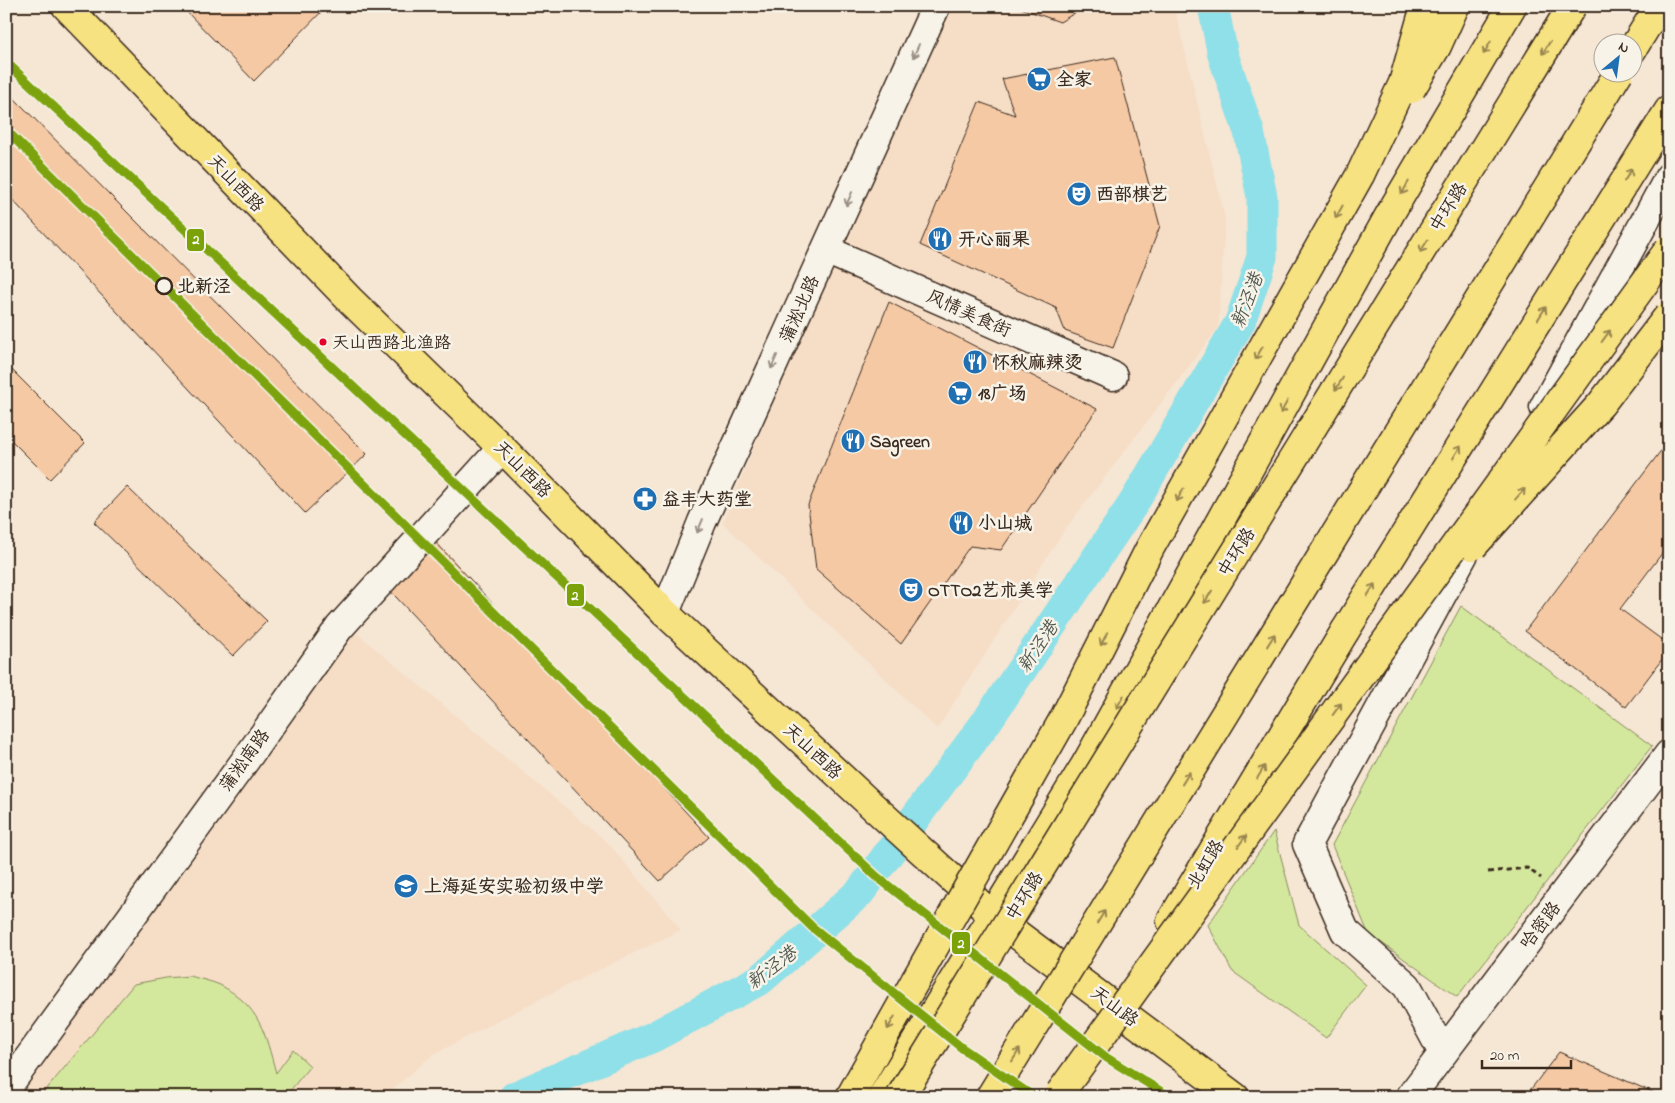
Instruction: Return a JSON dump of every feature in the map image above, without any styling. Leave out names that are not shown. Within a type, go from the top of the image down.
[{"type":"main road","name":"天山西路","points":[[66,6],[349,299],[502,448],[665,613],[994,917]]},
{"type":"main road","points":[[1360,175],[1403,83],[1425,6]]},
{"type":"main road","points":[[850,1097],[1062,720],[1150,548],[1360,175],[1437,46],[1455,6]]},
{"type":"main road","points":[[882,1097],[994,917],[1087,762],[1391,212],[1512,6]]},
{"type":"main road","name":"中环路","points":[[900,1097],[1572,6]]},
{"type":"main road","points":[[1642,34],[1660,6]]},
{"type":"main road","points":[[990,1097],[1613,82]]},
{"type":"main road","name":"北虹路","points":[[1065,1097],[1345,631],[1669,110]]},
{"type":"main road","points":[[1058,1097],[1669,249]]},
{"type":"main road","points":[[1392,633],[1512,504],[1601,404],[1669,315]]},
{"type":"main road","name":"天山路","points":[[994,917],[1235,1097]]},
{"type":"street","name":"蒲淞北路","points":[[665,613],[702,522],[936,6]]},
{"type":"street","points":[[1443,1053],[1407,986],[1346,931],[1307,844],[1669,177]]},
{"type":"street","name":"风情美食街","points":[[826,250],[1113,376]]},
{"type":"street","name":"蒲淞南路","points":[[6,1089],[247,758],[338,628],[502,448]]},
{"type":"street","name":"哈密路","points":[[1410,1097],[1669,754]]},
{"type":"path","points":[[1488,872],[1527,868],[1563,894]]},
{"type":"shaded area","points":[[947,6],[1174,6],[1225,218],[1218,328],[1063,532],[937,729],[723,523],[800,335]]},
{"type":"shaded area","name":"上海延安实验初级中学","points":[[353,630],[608,843],[681,930],[543,997],[432,1055],[384,1097],[17,1097]]},
{"type":"green space","points":[[1461,606],[1652,746],[1457,997],[1368,933],[1332,845]]},
{"type":"green space","points":[[1274,831],[1299,925],[1366,985],[1326,1038],[1232,971],[1208,925]]},
{"type":"green space","points":[[190,976],[220,985],[244,1002],[259,1022],[264,1033],[276,1073],[293,1050],[310,1066],[285,1097],[40,1097],[134,984]]},
{"type":"building","points":[[181,6],[327,6],[254,81]]},
{"type":"building","points":[[1015,6],[1086,6],[1060,22]]},
{"type":"building","points":[[1115,57],[1160,226],[1113,348],[1065,331],[1056,308],[920,245],[979,102],[1015,115],[1002,79]]},
{"type":"building","points":[[6,90],[367,454],[305,513],[6,193]]},
{"type":"building","points":[[889,302],[1097,409],[1001,550],[970,546],[901,644],[816,569],[808,505]]},
{"type":"building","points":[[6,364],[85,443],[50,479],[6,435]]},
{"type":"building","points":[[1669,440],[1669,544],[1620,609],[1669,645],[1669,650],[1626,707],[1525,631]]},
{"type":"building","points":[[127,487],[267,621],[233,656],[94,522]]},
{"type":"building","points":[[432,538],[709,837],[660,881],[383,583]]},
{"type":"building","points":[[1559,1052],[1664,1097],[1525,1097]]},
{"type":"waterway","name":"新泾港","points":[[514,1097],[653,1037],[761,979],[860,892],[987,721],[1133,504],[1240,322],[1262,257],[1262,197],[1249,132],[1223,55],[1213,6]]},
{"type":"transit line","name":"2","points":[[6,62],[876,876],[1107,1058],[1170,1097]]},
{"type":"transit line","name":"2","points":[[6,130],[812,927],[962,1048],[1034,1097]]},
{"type":"place","name":"全家","points":[[1039,79]]},
{"type":"place","name":"西部棋艺","points":[[1079,194]]},
{"type":"place","name":"开心丽果","points":[[940,239]]},
{"type":"place","name":"北新泾","points":[[164,286]]},
{"type":"place","name":"天山西路北渔路","points":[[323,342]]},
{"type":"place","name":"怀秋麻辣烫","points":[[975,362]]},
{"type":"place","name":"18广场","points":[[960,393]]},
{"type":"place","name":"Sagreen","points":[[853,441]]},
{"type":"place","name":"益丰大药堂","points":[[645,499]]},
{"type":"place","name":"小山城","points":[[961,523]]},
{"type":"place","name":"OTTO2艺术美学","points":[[911,590]]},
{"type":"place","name":"上海延安实验初级中学","points":[[406,886]]}]
